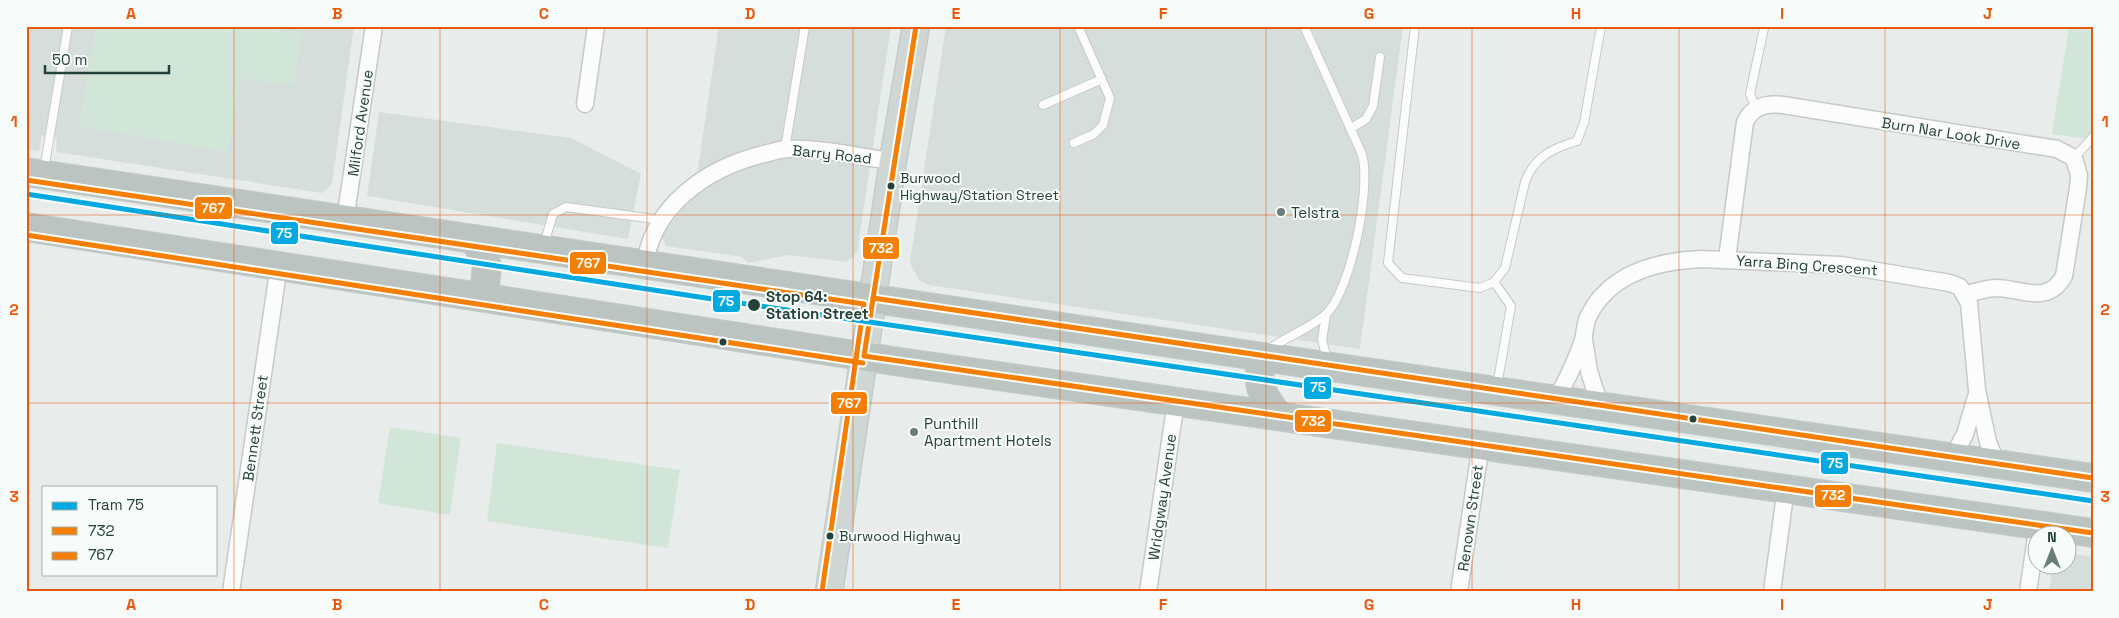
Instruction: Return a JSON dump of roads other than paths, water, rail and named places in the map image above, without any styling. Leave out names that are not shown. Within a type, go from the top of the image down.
[{"type":"highway","points":[[35,173],[1263,357],[2093,478]]},
{"type":"highway","points":[[26,227],[864,356],[1786,488],[2026,530]]},
{"type":"highway","points":[[475,239],[487,265],[484,297]]},
{"type":"highway","points":[[1263,357],[1259,369],[1260,388],[1278,415]]},
{"type":"highway","points":[[2076,533],[2093,533]]},
{"type":"main road","points":[[829,592],[893,161],[916,26]]},
{"type":"street","name":"Milford Avenue","points":[[345,220],[374,26]]},
{"type":"street","points":[[585,104],[596,26]]},
{"type":"street","name":"Burn Nar Look Drive","points":[[1756,109],[1764,105],[1783,104],[2057,150],[2074,158]]},
{"type":"street","points":[[1727,259],[1745,122],[1756,109]]},
{"type":"street","name":"Barry Road","points":[[645,264],[649,242],[662,220],[676,201],[692,186],[710,174],[751,158],[785,149],[893,161]]},
{"type":"street","points":[[1997,464],[1988,442],[1977,390],[1971,316],[1966,294],[1998,288],[2040,294],[2050,292],[2059,285],[2064,276],[2078,188],[2079,176],[2074,158]]},
{"type":"street","name":"Yarra Bing Crescent","points":[[1556,399],[1570,374],[1587,320],[1596,302],[1612,286],[1629,275],[1652,265],[1676,260],[1727,259],[1869,269],[1950,283],[1960,287],[1966,294]]},
{"type":"street","name":"Bennett Street","points":[[231,592],[279,265]]},
{"type":"street","name":"Yarra Bing Crescent","points":[[1583,337],[1589,371],[1600,406]]},
{"type":"street","points":[[1953,457],[1965,434],[1977,390]]},
{"type":"street","name":"Wridgway Avenue","points":[[1148,592],[1176,402]]},
{"type":"street","name":"Renown Street","points":[[1459,592],[1481,444]]},
{"type":"street","points":[[1772,592],[1786,488]]},
{"type":"street","points":[[2028,592],[2030,576]]},
{"type":"lane","points":[[35,173],[68,26]]},
{"type":"lane","points":[[785,149],[804,26]]},
{"type":"lane","points":[[1074,143],[1094,134],[1102,125],[1107,114],[1110,98],[1078,26]]},
{"type":"lane","points":[[1304,26],[1365,166],[1349,272],[1344,288],[1326,315],[1322,340],[1330,366]]},
{"type":"lane","points":[[1415,26],[1388,263],[1402,278],[1480,288],[1494,282],[1505,268],[1525,182],[1530,169],[1541,157],[1558,147],[1578,141],[1584,124],[1601,26]]},
{"type":"lane","points":[[1756,109],[1750,94],[1764,28]]},
{"type":"lane","points":[[1350,129],[1366,119],[1373,106],[1380,57]]},
{"type":"lane","points":[[1043,105],[1102,78]]},
{"type":"lane","points":[[2074,158],[2093,137]]},
{"type":"lane","points":[[543,248],[553,214],[566,207],[662,220]]},
{"type":"lane","points":[[1494,282],[1511,306],[1496,391]]},
{"type":"lane","points":[[1263,357],[1275,345],[1326,315]]},
{"type":"tram line","name":"75","points":[[26,194],[719,300],[2093,501]]},
{"type":"place","name":"Burwood Highway/Station Street","points":[[891,186]]},
{"type":"place","name":"Telstra","points":[[1281,212]]},
{"type":"place","name":"Stop 64: Station Street","points":[[754,305]]},
{"type":"place","name":"Punthill Apartment Hotels","points":[[914,432]]},
{"type":"place","name":"Burwood Highway","points":[[830,536]]}]
